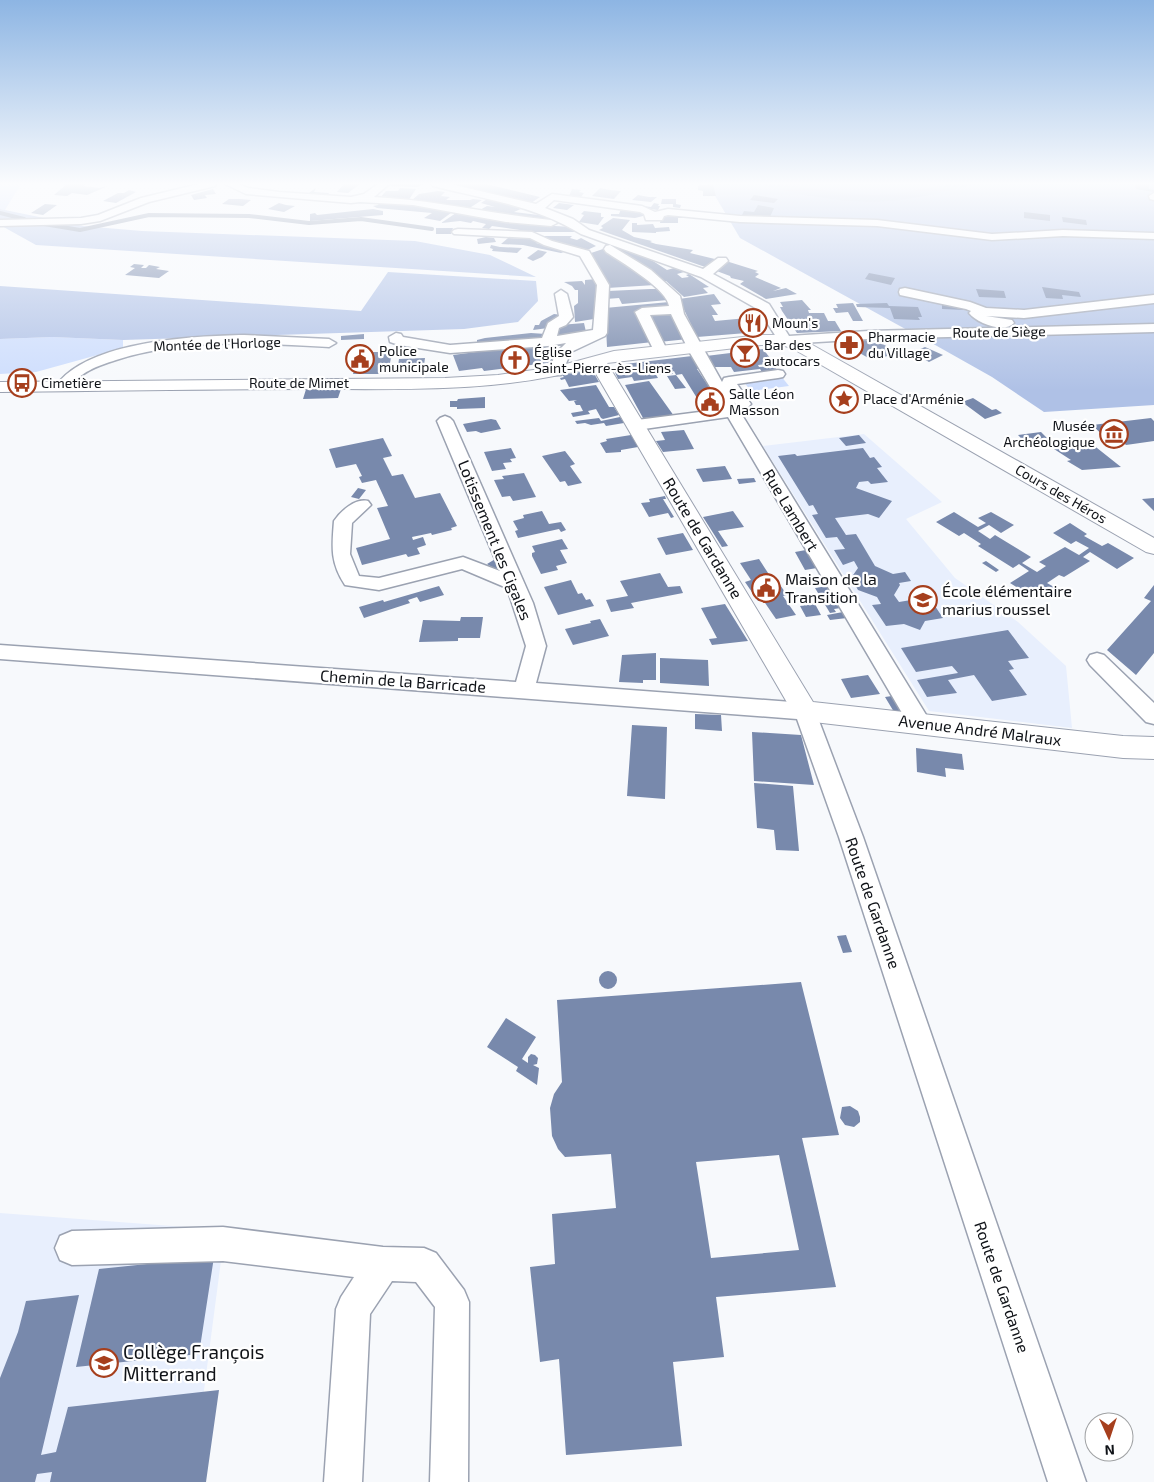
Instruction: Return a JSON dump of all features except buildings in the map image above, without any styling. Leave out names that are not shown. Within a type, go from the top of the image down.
[{"type":"main road","name":"Route de Mimet","points":[[0,387],[498,380],[556,372],[614,356],[761,340],[784,340]]},
{"type":"main road","name":"Cours des Héros","points":[[784,340],[802,347],[1154,547]]},
{"type":"main road","name":"Route de Gardanne","points":[[597,362],[805,711]]},
{"type":"main road","name":"Avenue André Malraux","points":[[805,711],[1123,747],[1154,748]]},
{"type":"street","name":"Rue Lambert","points":[[616,253],[647,273],[675,299],[675,310],[729,409],[920,724]]},
{"type":"street","points":[[646,253],[705,274],[764,307],[784,340]]},
{"type":"street","points":[[556,372],[566,349],[596,337],[600,333],[603,285],[585,254]]},
{"type":"street","points":[[705,274],[722,261]]},
{"type":"street","points":[[905,292],[970,306],[982,311],[1024,314],[1154,299]]},
{"type":"street","points":[[548,342],[553,326],[562,322],[566,317],[561,294]]},
{"type":"street","points":[[660,350],[642,312],[675,310]]},
{"type":"street","points":[[982,311],[976,314],[987,321],[1080,327],[1090,320],[1135,315]]},
{"type":"street","name":"Route de Siège","points":[[784,340],[1080,327],[1154,328]]},
{"type":"street","points":[[396,337],[395,339],[399,341],[450,349],[548,342],[600,333]]},
{"type":"street","name":"Montée de l'Horloge","points":[[63,386],[72,374],[79,369],[118,354],[144,347],[175,343],[258,340],[329,343]]},
{"type":"street","points":[[636,425],[729,409],[743,404],[729,384],[729,381],[778,374]]},
{"type":"street","name":"Lotissement les Cigales","points":[[445,421],[515,584],[536,646],[524,690]]},
{"type":"street","points":[[362,505],[343,521],[341,554],[352,582],[380,584],[464,563],[515,584]]},
{"type":"street","name":"Chemin de la Barricade","points":[[0,652],[805,711]]},
{"type":"street","points":[[1097,660],[1154,716]]},
{"type":"street","name":"Route de Gardanne","points":[[805,711],[851,837],[1067,1482]]},
{"type":"street","points":[[72,1248],[223,1244],[383,1264],[424,1265],[452,1302],[449,1482]]},
{"type":"street","points":[[343,1482],[354,1309],[383,1264]]},
{"type":"shaded area","points":[[163,253],[480,253],[490,255],[536,277]]},
{"type":"shaded area","points":[[768,253],[1154,253],[1154,327],[909,331]]},
{"type":"shaded area","points":[[388,272],[536,281],[538,301],[518,322],[464,329],[123,340],[52,337],[0,339],[0,286],[361,311]]},
{"type":"shaded area","points":[[1154,331],[1154,405],[1044,412],[992,377],[921,337]]},
{"type":"shaded area","points":[[52,337],[123,340],[123,348],[36,372],[0,374],[0,339]]},
{"type":"shaded area","points":[[781,376],[789,386],[751,391],[743,381]]},
{"type":"shaded area","name":"École élémentaire marius roussel","points":[[864,434],[942,502],[906,519],[955,578],[1018,622],[1066,666],[1072,728],[929,711],[763,446]]},
{"type":"shaded area","name":"Collège François Mitterrand","points":[[0,1213],[225,1230],[192,1482],[0,1482]]},
{"type":"place","name":"Moun's","points":[[753,323]]},
{"type":"place","name":"Pharmacie du Village","points":[[849,345]]},
{"type":"place","name":"Bar des autocars","points":[[745,353]]},
{"type":"place","name":"Police municipale","points":[[360,359]]},
{"type":"place","name":"Église Saint-Pierre-ès-Liens","points":[[515,360]]},
{"type":"place","name":"Cimetière","points":[[22,383]]},
{"type":"place","name":"Place d'Arménie","points":[[844,399]]},
{"type":"place","name":"Salle Léon Masson","points":[[710,402]]},
{"type":"place","name":"Musée Archéologique","points":[[1114,434]]},
{"type":"place","name":"Maison de la Transition","points":[[766,588]]},
{"type":"place","name":"École élémentaire marius roussel","points":[[923,600]]},
{"type":"place","name":"Collège François Mitterrand","points":[[104,1363]]}]
